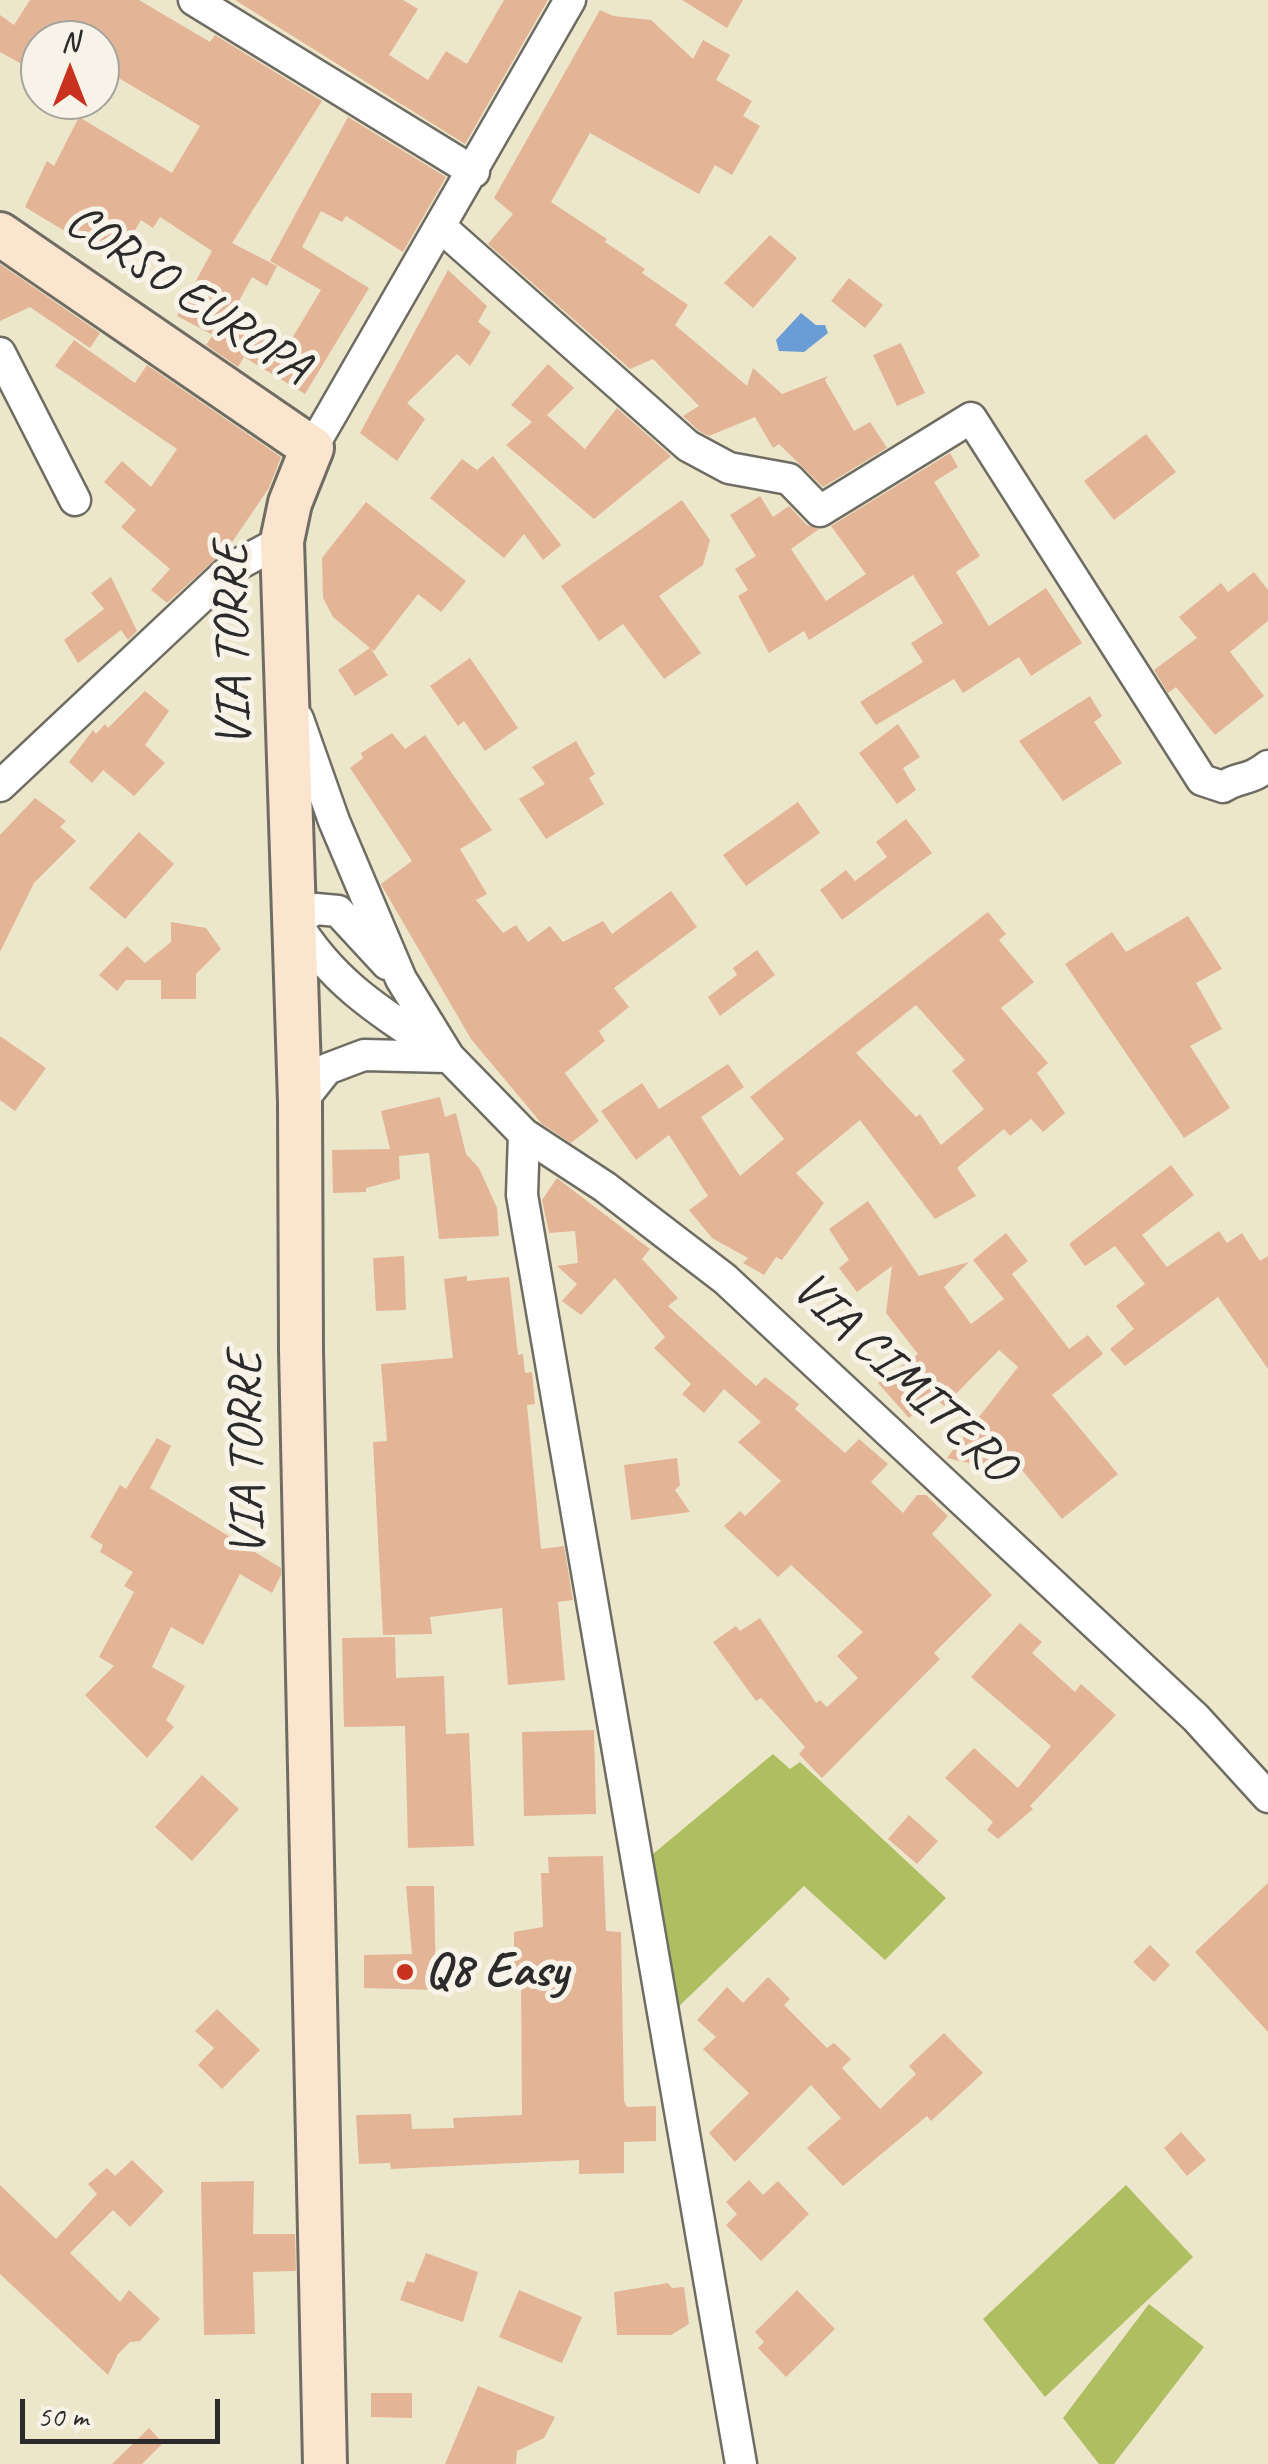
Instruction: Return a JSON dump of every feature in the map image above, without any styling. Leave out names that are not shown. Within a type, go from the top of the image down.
[{"type":"main road","name":"CORSO EUROPA","points":[[0,234],[312,448]]},
{"type":"main road","name":"VIA TORRE","points":[[312,448],[290,503],[282,541],[300,1102],[300,1350],[325,2464]]},
{"type":"street","points":[[194,0],[474,172]]},
{"type":"street","points":[[312,448],[570,0]]},
{"type":"street","points":[[442,228],[688,446],[729,468],[789,478],[820,511],[970,418],[1202,780],[1223,786],[1250,780],[1268,766]]},
{"type":"street","points":[[0,353],[74,500]]},
{"type":"street","points":[[0,786],[234,568],[282,541]]},
{"type":"street","name":"VIA CIMITERO","points":[[289,694],[334,821],[401,979],[449,1057],[524,1134],[605,1187],[725,1279],[1168,1692],[1268,1796]]},
{"type":"street","points":[[1232,781],[1236,766],[1268,742]]},
{"type":"street","name":"VIA CIMITERO","points":[[401,979],[338,910],[316,909],[295,921],[319,960],[378,1011],[449,1057]]},
{"type":"street","points":[[300,1102],[327,1069],[364,1055],[449,1057]]},
{"type":"street","points":[[524,1134],[522,1195],[741,2464]]},
{"type":"green space","points":[[773,1754],[790,1769],[800,1762],[946,1898],[885,1960],[804,1886],[674,2011],[647,1859]]},
{"type":"green space","points":[[1126,2185],[1193,2257],[1045,2397],[983,2319]]},
{"type":"green space","points":[[1149,2304],[1204,2347],[1114,2464],[1099,2464],[1063,2418]]},
{"type":"water","points":[[801,313],[816,325],[825,325],[828,333],[804,352],[779,351],[776,340]]},
{"type":"building","points":[[30,0],[139,0],[210,42],[215,35],[322,101],[232,243],[277,266],[267,286],[252,277],[233,312],[288,345],[321,290],[270,261],[348,117],[446,177],[403,252],[346,216],[342,222],[321,211],[302,247],[369,288],[305,394],[244,357],[238,367],[206,345],[213,335],[177,316],[212,251],[160,217],[153,228],[141,220],[116,262],[25,207],[47,161],[54,166],[77,120],[84,120],[172,173],[200,126],[120,79],[120,20],[20,20],[20,63],[0,52],[0,15],[14,25]]},
{"type":"building","points":[[235,0],[403,0],[418,9],[389,55],[428,80],[446,51],[467,64],[504,0],[548,0],[465,144]]},
{"type":"building","points":[[682,0],[743,0],[727,28]]},
{"type":"building","points":[[600,10],[613,16],[651,20],[693,59],[703,40],[730,55],[716,80],[752,101],[743,116],[760,126],[732,175],[715,165],[699,194],[590,133],[551,202],[607,239],[605,242],[645,269],[642,273],[688,305],[675,325],[747,386],[753,368],[782,394],[828,376],[825,380],[854,431],[870,422],[887,448],[823,487],[779,444],[773,448],[755,417],[709,436],[699,431],[683,416],[699,406],[653,359],[630,369],[488,244],[513,214],[494,198]]},
{"type":"building","points":[[770,235],[797,258],[753,308],[724,283]]},
{"type":"building","points":[[0,264],[100,333],[90,348],[30,307],[0,321]]},
{"type":"building","points":[[448,270],[487,306],[478,322],[491,332],[470,366],[457,354],[407,403],[425,419],[397,461],[360,433]]},
{"type":"building","points":[[849,278],[883,305],[865,328],[831,301]]},
{"type":"building","points":[[74,340],[135,383],[147,365],[281,457],[269,488],[228,548],[167,603],[151,590],[170,569],[121,527],[136,510],[104,482],[122,461],[151,487],[177,449],[55,366]]},
{"type":"building","points":[[901,343],[925,393],[897,406],[873,355]]},
{"type":"building","points":[[548,364],[574,388],[547,415],[585,449],[617,408],[671,456],[594,519],[506,445],[532,422],[511,405]]},
{"type":"building","points":[[1146,434],[1176,472],[1114,520],[1084,481]]},
{"type":"building","points":[[950,453],[958,467],[934,482],[980,556],[956,572],[989,626],[1046,588],[1082,643],[1031,676],[1019,657],[963,693],[954,679],[876,725],[860,702],[923,662],[911,643],[943,623],[913,575],[809,640],[804,631],[769,653],[738,596],[748,590],[735,569],[756,556],[730,515],[760,496],[773,517],[789,506],[807,525],[819,529],[791,549],[826,601],[866,574],[831,526]]},
{"type":"building","points":[[493,456],[561,545],[543,560],[524,534],[504,558],[430,498],[462,459],[477,470]]},
{"type":"building","points":[[682,500],[710,540],[703,565],[659,596],[701,653],[664,679],[623,624],[599,641],[561,586]]},
{"type":"building","points":[[366,502],[466,581],[441,612],[418,594],[374,651],[371,649],[388,675],[355,696],[338,670],[370,648],[333,617],[323,598],[322,558]]},
{"type":"building","points":[[1254,572],[1268,590],[1268,621],[1230,652],[1264,696],[1215,735],[1176,687],[1168,693],[1154,670],[1197,638],[1179,617],[1221,583],[1228,592]]},
{"type":"building","points":[[111,577],[137,631],[128,640],[121,630],[78,663],[64,640],[104,609],[91,593]]},
{"type":"building","points":[[470,658],[518,728],[485,751],[464,721],[458,726],[430,686]]},
{"type":"building","points":[[145,691],[169,711],[145,745],[165,763],[134,796],[103,770],[92,783],[69,762],[93,730],[96,734],[105,724],[108,728]]},
{"type":"building","points":[[1090,696],[1102,716],[1094,722],[1122,763],[1063,801],[1019,741]]},
{"type":"building","points":[[898,724],[920,757],[903,768],[916,790],[897,804],[859,753]]},
{"type":"building","points":[[392,733],[405,749],[425,735],[492,830],[460,849],[487,894],[476,900],[503,933],[516,925],[528,942],[550,926],[563,942],[603,921],[612,934],[671,891],[697,927],[614,988],[629,1007],[599,1031],[605,1041],[565,1073],[599,1121],[571,1143],[542,1124],[471,1039],[381,884],[412,861],[350,768],[363,758],[361,753]]},
{"type":"building","points":[[576,741],[595,774],[589,778],[604,804],[546,839],[519,799],[545,784],[532,767]]},
{"type":"building","points":[[35,798],[66,821],[60,827],[76,841],[34,883],[0,952],[0,835]]},
{"type":"building","points":[[798,802],[820,833],[746,886],[723,855]]},
{"type":"building","points":[[906,819],[932,853],[842,920],[820,890],[846,870],[855,881],[887,857],[876,842]]},
{"type":"building","points":[[139,832],[174,864],[125,919],[89,888]]},
{"type":"building","points":[[988,912],[1006,934],[999,940],[1034,982],[1001,1008],[1048,1063],[1037,1073],[1065,1113],[1043,1132],[1031,1119],[1010,1136],[1004,1129],[957,1168],[976,1196],[935,1219],[860,1120],[796,1173],[824,1203],[782,1260],[776,1257],[764,1275],[743,1263],[748,1258],[712,1238],[689,1210],[708,1196],[669,1135],[636,1160],[601,1111],[642,1083],[659,1109],[728,1064],[744,1087],[701,1117],[740,1176],[784,1139],[750,1097]],"holes":[[[916,1005],[965,1060],[952,1071],[984,1109],[941,1145],[920,1114],[916,1117],[856,1053]]]},
{"type":"building","points":[[1188,916],[1222,969],[1196,983],[1222,1029],[1190,1046],[1230,1108],[1184,1138],[1065,964],[1112,932],[1126,952]]},
{"type":"building","points":[[171,922],[206,928],[221,949],[196,974],[196,999],[161,999],[161,980],[126,980],[117,991],[99,975],[127,946],[145,963],[171,942]]},
{"type":"building","points":[[757,950],[775,975],[720,1016],[708,997],[737,975],[733,968]]},
{"type":"building","points":[[0,1036],[46,1068],[15,1111],[0,1100]]},
{"type":"building","points":[[440,1097],[445,1117],[456,1113],[466,1154],[479,1168],[497,1208],[499,1236],[439,1239],[429,1153],[399,1156],[400,1179],[366,1188],[366,1192],[333,1193],[332,1150],[390,1149],[381,1111]]},
{"type":"building","points":[[1171,1165],[1194,1195],[1142,1235],[1167,1267],[1219,1231],[1227,1243],[1242,1233],[1260,1261],[1268,1256],[1268,1369],[1218,1297],[1125,1366],[1110,1349],[1134,1329],[1116,1306],[1145,1284],[1115,1246],[1085,1266],[1069,1244]]},
{"type":"building","points":[[557,1178],[650,1249],[642,1259],[678,1298],[668,1306],[756,1386],[765,1377],[799,1404],[795,1409],[845,1453],[859,1439],[888,1464],[871,1482],[903,1513],[917,1495],[926,1495],[948,1516],[932,1534],[992,1595],[934,1653],[940,1659],[822,1778],[799,1754],[805,1747],[761,1698],[756,1701],[713,1642],[736,1626],[740,1631],[760,1618],[816,1703],[820,1700],[827,1707],[858,1678],[837,1656],[863,1632],[791,1565],[778,1577],[724,1526],[740,1511],[745,1516],[781,1481],[738,1442],[761,1422],[724,1389],[704,1413],[682,1394],[691,1384],[654,1348],[665,1337],[615,1278],[581,1315],[562,1301],[577,1284],[557,1266],[578,1263],[575,1231],[549,1233],[542,1200]]},
{"type":"building","points":[[868,1201],[919,1276],[969,1262],[944,1287],[971,1324],[1004,1299],[973,1260],[1006,1233],[1028,1261],[1012,1274],[1069,1349],[1088,1335],[1103,1354],[1052,1395],[1118,1474],[1062,1519],[1009,1454],[991,1468],[947,1458],[1018,1367],[999,1350],[944,1406],[935,1398],[909,1418],[878,1383],[918,1354],[886,1313],[892,1266],[857,1292],[839,1268],[849,1260],[829,1229]]},
{"type":"building","points":[[404,1256],[406,1310],[376,1311],[373,1258]]},
{"type":"building","points":[[467,1276],[467,1281],[509,1277],[518,1355],[523,1354],[525,1373],[532,1372],[535,1404],[527,1405],[541,1549],[564,1546],[573,1600],[558,1602],[565,1680],[508,1685],[502,1608],[430,1617],[432,1634],[383,1635],[373,1442],[387,1441],[381,1364],[453,1358],[444,1279]]},
{"type":"building","points":[[157,1438],[171,1446],[150,1488],[281,1568],[281,1575],[272,1593],[240,1574],[203,1645],[171,1627],[152,1667],[185,1686],[166,1720],[174,1727],[147,1758],[85,1695],[114,1666],[99,1657],[134,1592],[124,1586],[133,1572],[100,1552],[103,1545],[90,1537],[120,1485],[126,1489]]},
{"type":"building","points":[[677,1458],[680,1485],[675,1490],[690,1512],[631,1520],[624,1465]]},
{"type":"building","points":[[1020,1623],[1042,1642],[1032,1653],[1075,1692],[1081,1684],[1116,1715],[1030,1806],[1033,1809],[998,1839],[987,1830],[993,1822],[945,1778],[974,1748],[1018,1788],[1051,1746],[971,1677]]},
{"type":"building","points":[[395,1637],[396,1678],[444,1676],[446,1734],[469,1733],[474,1846],[408,1848],[405,1726],[344,1727],[342,1638]]},
{"type":"building","points":[[594,1730],[596,1814],[524,1816],[522,1732]]},
{"type":"building","points":[[202,1775],[239,1809],[192,1861],[155,1827]]},
{"type":"building","points":[[909,1815],[938,1841],[917,1864],[888,1839]]},
{"type":"building","points":[[603,1856],[606,1931],[621,1932],[624,2101],[627,2107],[656,2106],[656,2141],[624,2142],[624,2173],[579,2174],[579,2160],[391,2169],[390,2163],[359,2164],[356,2115],[411,2114],[412,2129],[454,2128],[453,2118],[522,2115],[521,1978],[514,1978],[514,1932],[543,1927],[541,1873],[549,1873],[548,1857]]},
{"type":"building","points":[[1268,1883],[1268,2032],[1195,1952]]},
{"type":"building","points":[[406,1886],[434,1886],[436,1990],[364,1988],[364,1955],[412,1954]]},
{"type":"building","points":[[1150,1945],[1170,1965],[1154,1982],[1133,1962]]},
{"type":"building","points":[[768,1977],[790,1999],[784,2005],[827,2048],[834,2043],[851,2059],[842,2068],[880,2109],[916,2074],[909,2066],[944,2033],[983,2073],[931,2121],[927,2116],[843,2186],[807,2148],[841,2118],[811,2085],[735,2162],[709,2133],[749,2093],[703,2049],[716,2037],[697,2020],[727,1987],[743,2003]]},
{"type":"building","points":[[217,2009],[260,2050],[222,2089],[198,2065],[214,2048],[195,2031]]},
{"type":"building","points":[[1181,2132],[1206,2160],[1187,2176],[1164,2148]]},
{"type":"building","points":[[132,2160],[164,2191],[130,2227],[113,2210],[70,2253],[120,2302],[129,2290],[160,2319],[140,2341],[130,2342],[118,2354],[108,2375],[0,2274],[0,2185],[56,2239],[97,2194],[88,2184],[107,2168],[115,2176]]},
{"type":"building","points":[[749,2180],[763,2195],[778,2181],[809,2214],[761,2261],[726,2225],[737,2214],[726,2202]]},
{"type":"building","points":[[254,2181],[253,2234],[295,2234],[296,2271],[253,2272],[255,2334],[204,2335],[201,2182]]},
{"type":"building","points":[[426,2253],[478,2272],[463,2322],[400,2300],[407,2281],[414,2283]]},
{"type":"building","points":[[668,2283],[672,2288],[684,2287],[689,2324],[671,2335],[617,2335],[614,2292]]},
{"type":"building","points":[[519,2290],[582,2317],[562,2363],[499,2337]]},
{"type":"building","points":[[797,2290],[835,2329],[786,2377],[758,2348],[764,2342],[755,2332]]},
{"type":"building","points":[[478,2386],[555,2417],[544,2438],[517,2451],[516,2464],[445,2464]]},
{"type":"building","points":[[371,2393],[412,2393],[412,2418],[371,2417]]},
{"type":"building","points":[[149,2428],[163,2443],[142,2464],[112,2464]]},
{"type":"place","name":"Q8 Easy","points":[[405,1972]]}]
